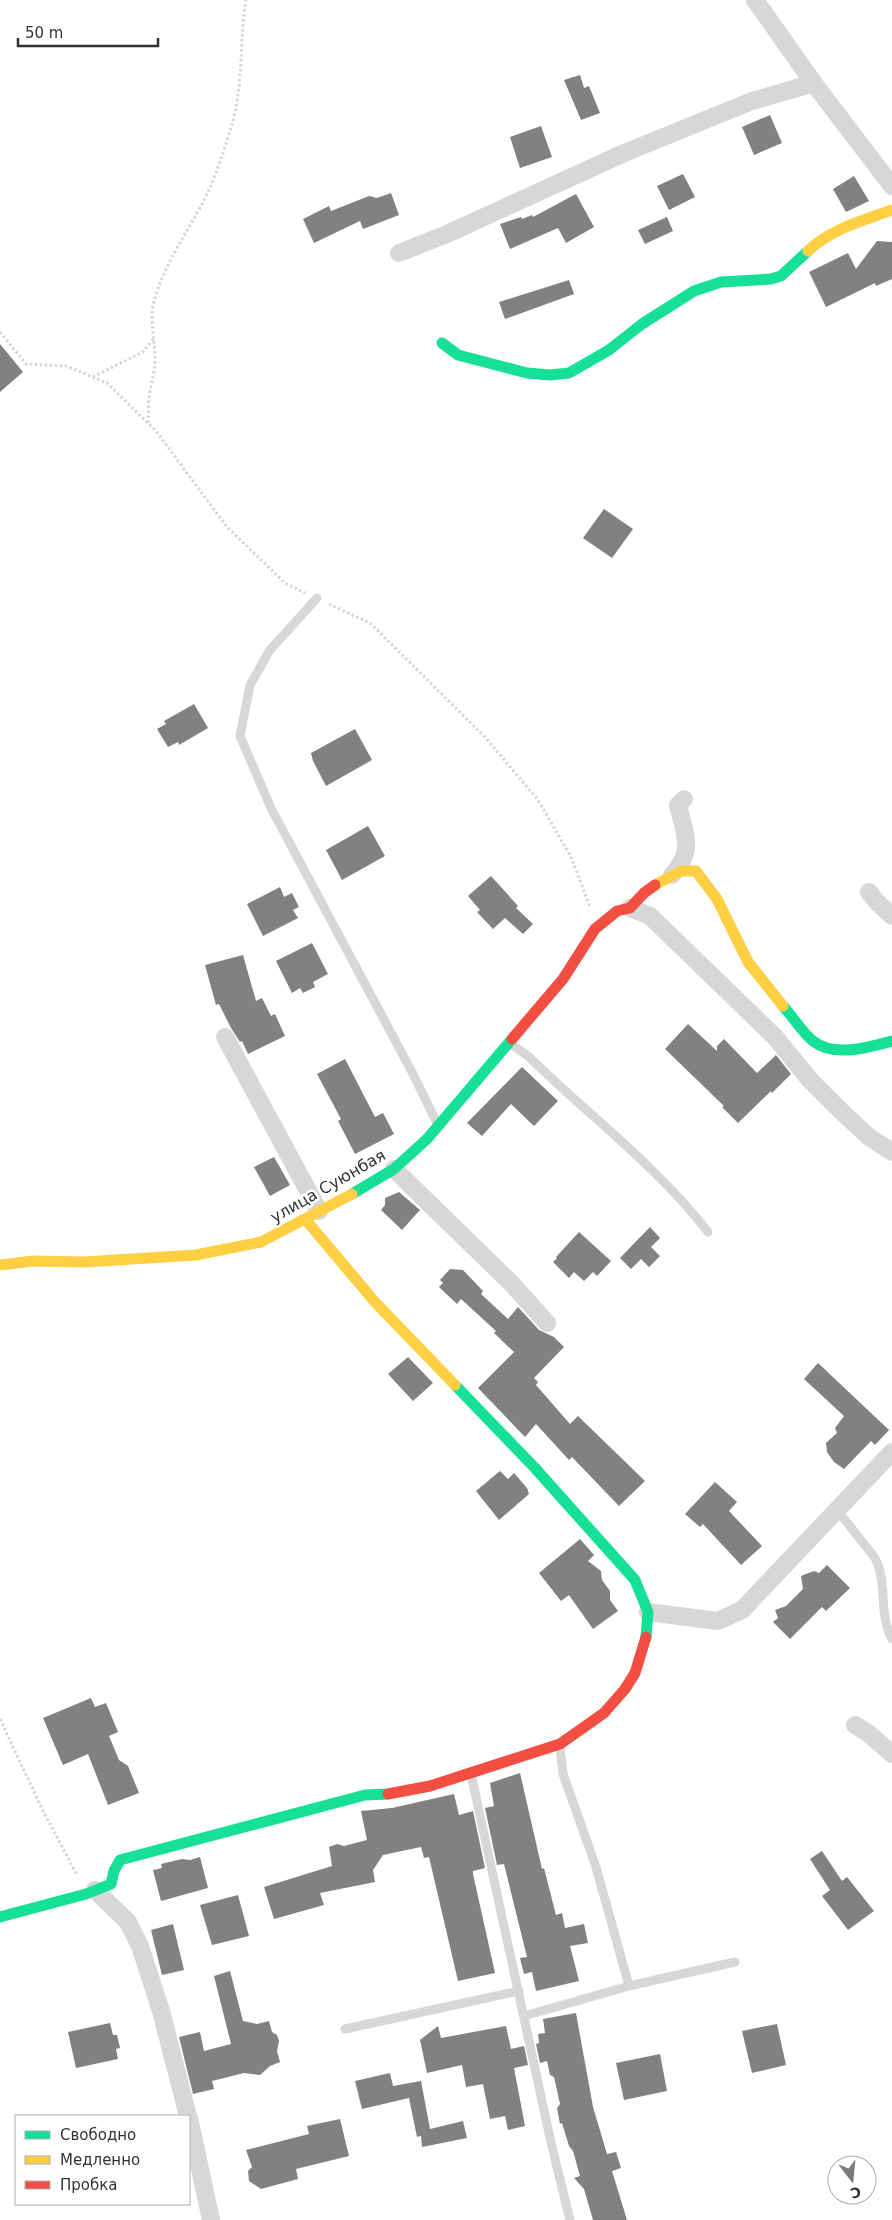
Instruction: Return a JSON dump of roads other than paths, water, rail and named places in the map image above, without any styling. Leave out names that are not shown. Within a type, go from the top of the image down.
[{"type":"street","points":[[755,0],[814,83],[892,186]]},
{"type":"street","points":[[399,253],[447,234],[613,158],[715,116],[752,102],[814,83]]},
{"type":"street","points":[[442,343],[458,355],[527,373],[550,375],[569,373],[609,350],[650,319],[694,291],[721,282],[771,279],[781,276],[820,240],[841,229],[892,210]]},
{"type":"street","points":[[672,875],[685,858],[687,847],[686,834],[678,805],[684,799]]},
{"type":"street","points":[[672,875],[681,871],[696,871],[706,881],[715,893],[743,952],[759,980],[816,1044],[837,1049],[858,1050],[890,1040]]},
{"type":"street","name":"улица Суюнбая","points":[[0,1265],[33,1261],[84,1262],[196,1255],[261,1242],[360,1190],[394,1169],[427,1139],[563,979],[595,930],[617,911],[630,908],[644,893],[672,875]]},
{"type":"street","points":[[869,892],[892,916]]},
{"type":"street","points":[[630,908],[650,916],[775,1037],[810,1080],[841,1111],[868,1136],[892,1152]]},
{"type":"street","points":[[0,1917],[91,1892],[111,1884],[114,1871],[120,1860],[365,1795],[389,1794],[471,1774],[560,1744],[604,1713],[625,1689],[635,1673],[647,1634],[648,1612],[635,1580],[534,1467],[375,1302],[312,1215],[225,1037]]},
{"type":"street","points":[[394,1169],[512,1284],[546,1324]]},
{"type":"street","points":[[648,1612],[718,1621],[742,1610],[892,1452]]},
{"type":"street","points":[[854,1725],[868,1733],[892,1754]]},
{"type":"street","points":[[91,1892],[128,1922],[140,1946],[161,2011],[187,2115]]},
{"type":"street","points":[[190,2126],[211,2220]]},
{"type":"lane","points":[[316,598],[270,650],[250,685],[240,736],[271,808],[412,1072],[438,1125]]},
{"type":"lane","points":[[509,1042],[528,1056],[650,1170],[692,1211],[708,1232]]},
{"type":"lane","points":[[838,1511],[880,1567],[884,1618],[892,1638]]},
{"type":"lane","points":[[560,1744],[563,1774],[596,1867],[629,1986]]},
{"type":"lane","points":[[471,1774],[570,2220]]},
{"type":"lane","points":[[524,2016],[629,1986],[735,1962]]},
{"type":"lane","points":[[345,2029],[519,1991]]}]
